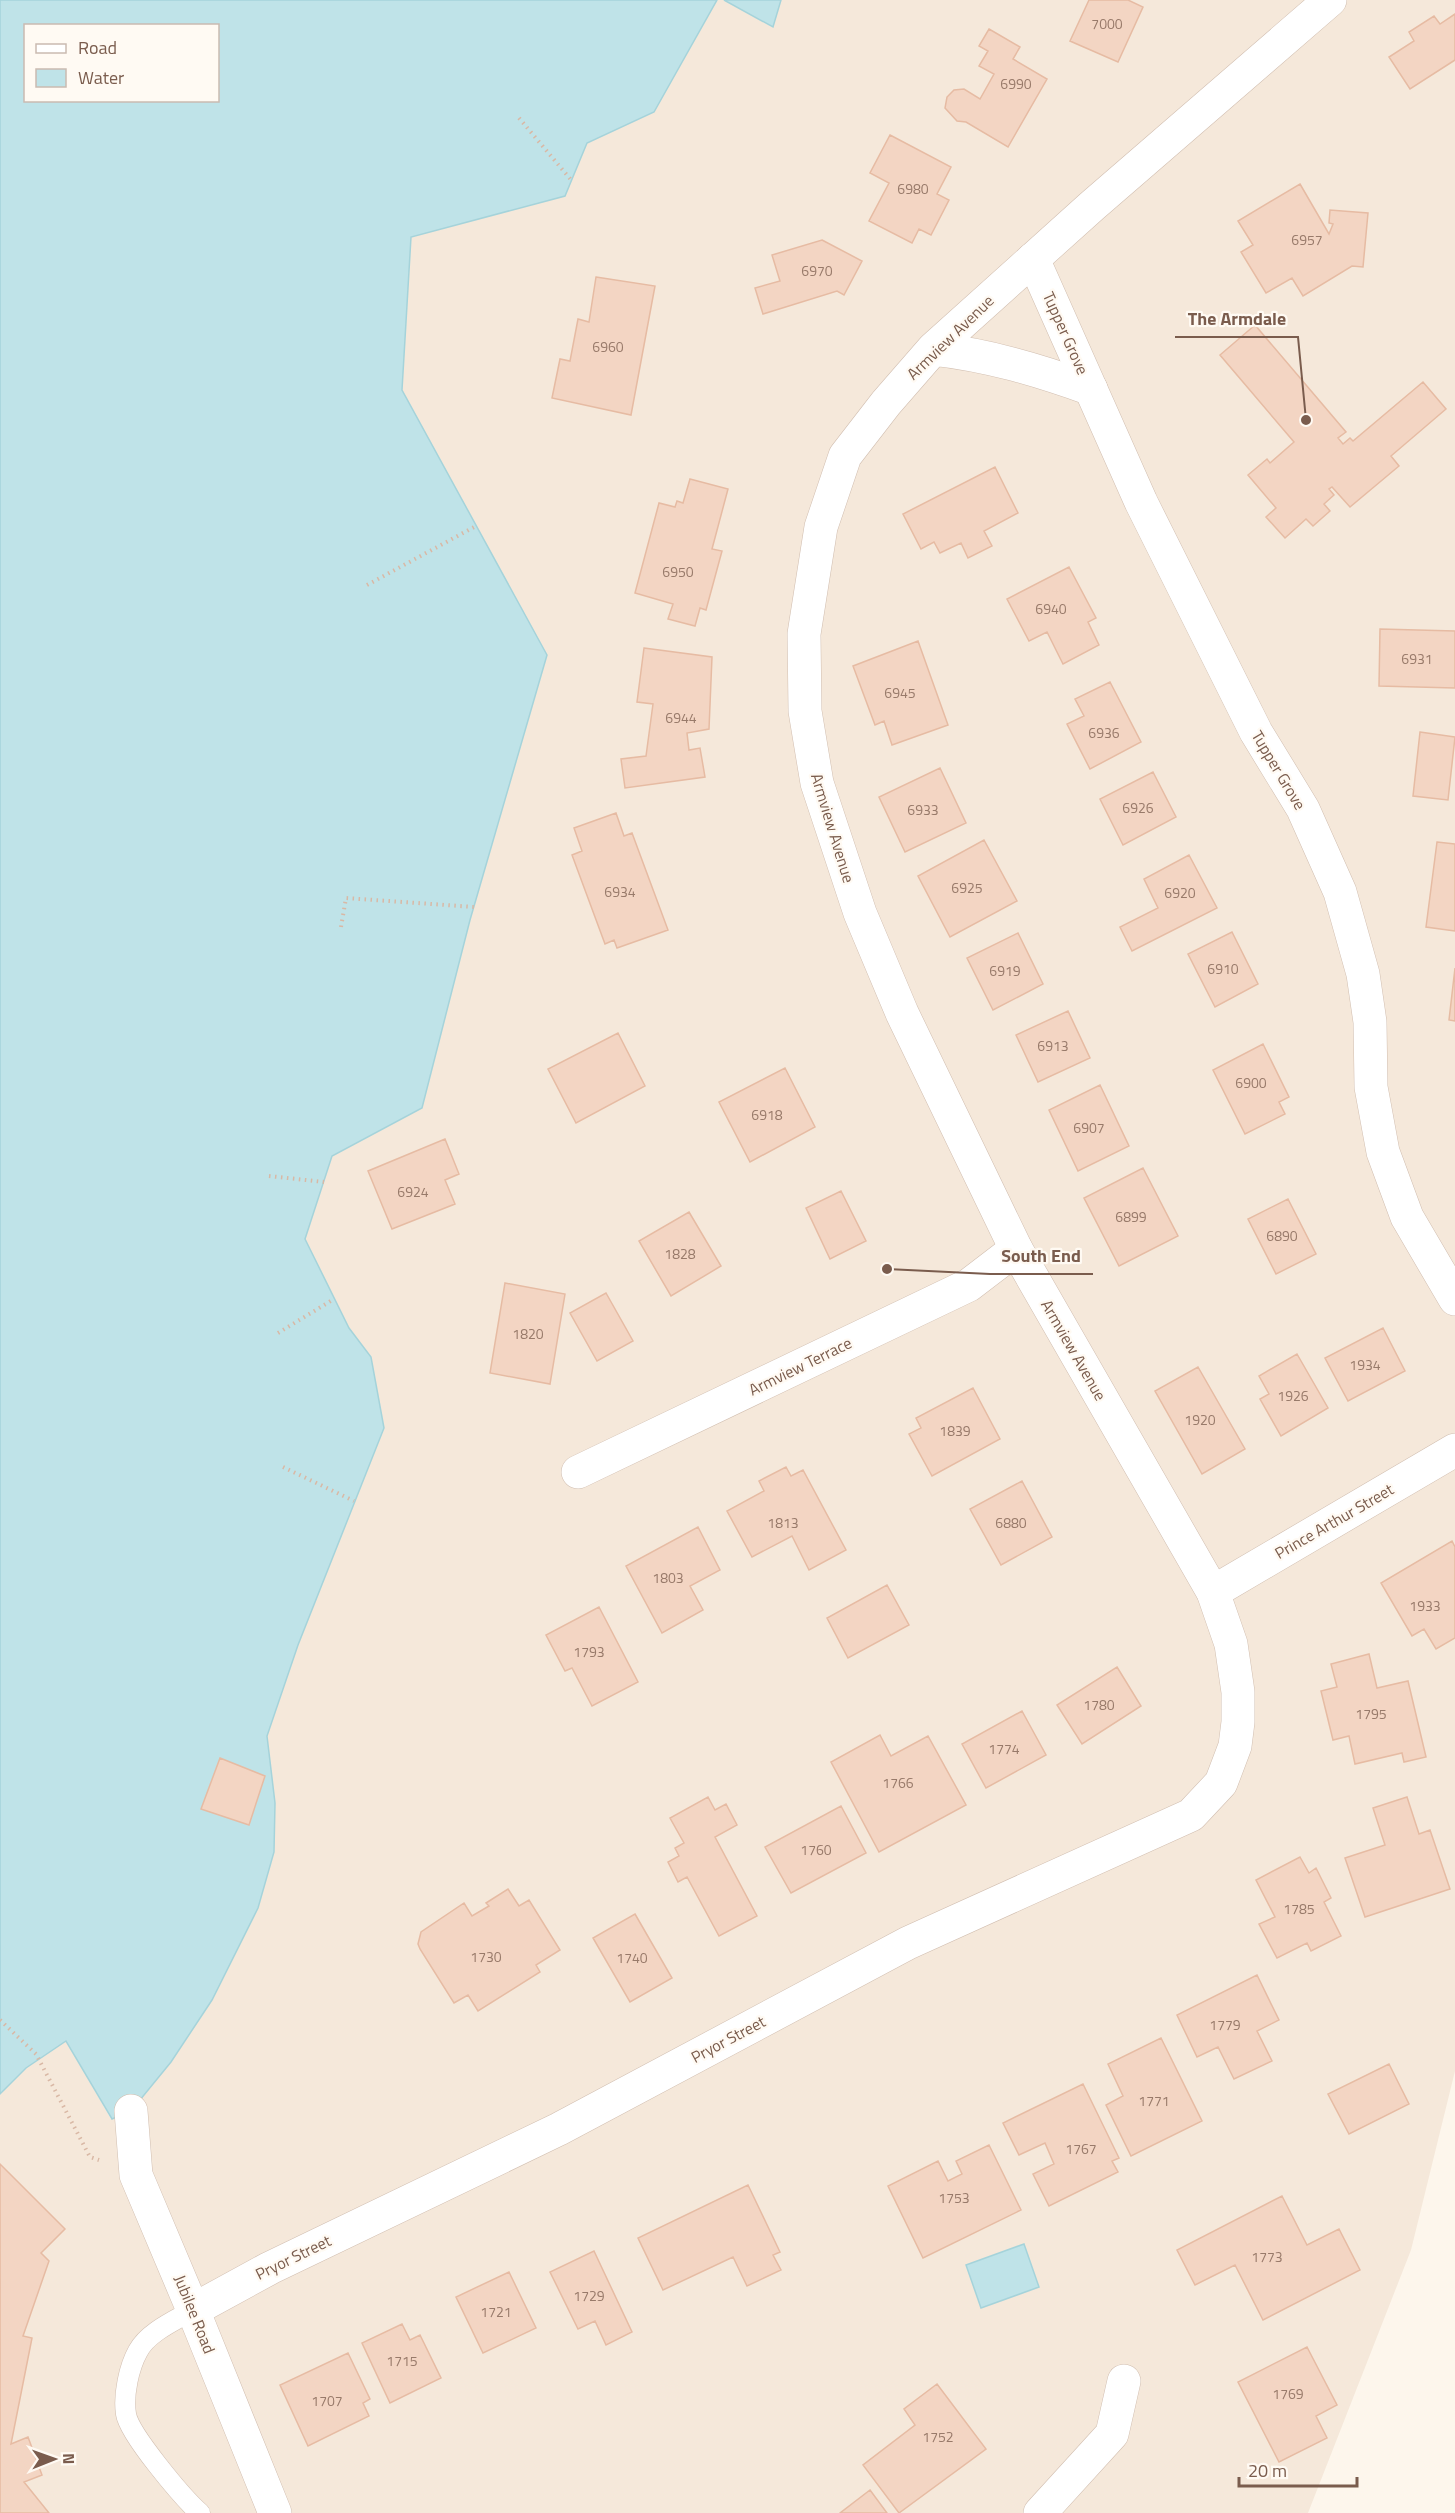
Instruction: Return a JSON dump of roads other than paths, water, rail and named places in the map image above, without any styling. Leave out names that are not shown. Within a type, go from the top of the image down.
[{"type":"street","name":"Armview Avenue","points":[[1235,1746],[1238,1692],[1231,1644],[1214,1592],[1016,1249],[902,1013],[860,913],[817,783],[805,711],[804,634],[821,527],[844,456],[886,403],[933,349],[1330,0]]},
{"type":"street","name":"Tupper Grove","points":[[1033,259],[1141,502],[1256,732],[1303,809],[1340,892],[1363,974],[1370,1022],[1371,1087],[1383,1152],[1407,1217],[1455,1299]]},
{"type":"street","points":[[933,349],[976,354],[1023,365],[1091,389]]},
{"type":"street","name":"Armview Terrace","points":[[578,1472],[969,1285],[1016,1249]]},
{"type":"street","name":"Prince Arthur Street","points":[[1214,1592],[1455,1450]]},
{"type":"street","name":"Pryor Street","points":[[193,2310],[270,2268],[559,2129],[908,1943],[1191,1815],[1221,1784],[1235,1746]]},
{"type":"street","name":"Jubilee Road","points":[[131,2111],[136,2175],[275,2513]]},
{"type":"street","points":[[1040,2513],[1112,2434],[1124,2381]]},
{"type":"lane","points":[[193,2310],[155,2333],[138,2350],[125,2395],[126,2416],[137,2437],[200,2513]]},
{"type":"water","points":[[0,0],[717,0],[654,112],[587,143],[565,196],[411,237],[402,390],[547,655],[470,920],[422,1108],[332,1156],[305,1239],[349,1328],[371,1357],[384,1428],[298,1645],[267,1736],[275,1803],[274,1852],[258,1908],[212,2000],[171,2062],[131,2111],[112,2119],[66,2041],[26,2068],[0,2094]]},
{"type":"water","points":[[724,0],[781,0],[773,27]]},
{"type":"water","points":[[1024,2244],[1039,2287],[981,2308],[966,2265]]},
{"type":"place","name":"The Armdale","points":[[1306,420]]},
{"type":"place","name":"South End","points":[[887,1269]]}]
